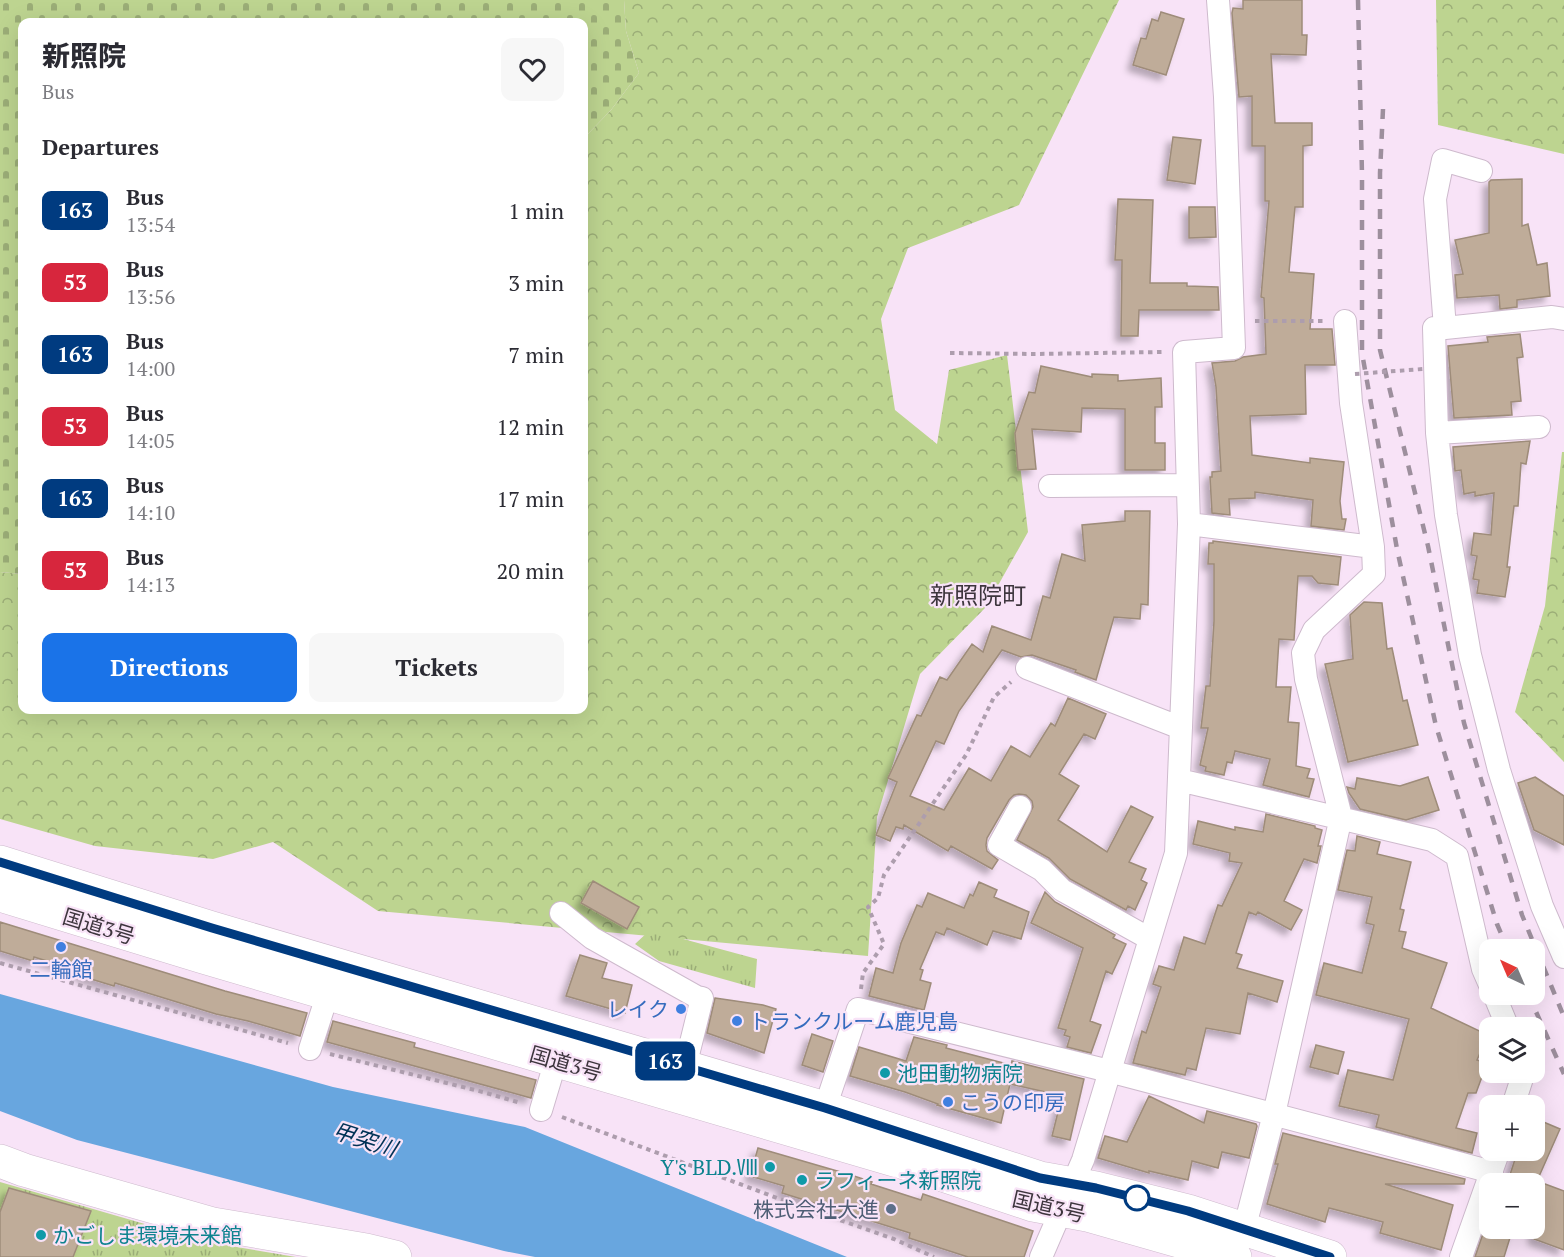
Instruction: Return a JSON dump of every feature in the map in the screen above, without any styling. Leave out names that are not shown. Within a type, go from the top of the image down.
[{"type":"main road","name":"国道3号","points":[[0,862],[212,928],[825,1108],[1040,1178],[1088,1215],[1240,1244],[1330,1257]]},
{"type":"main road","name":"国道3号","points":[[0,896],[928,1170],[1033,1205],[1066,1197]]},
{"type":"main road","points":[[0,1161],[24,1170],[213,1224],[395,1257]]},
{"type":"street","points":[[1041,1257],[1083,1160],[1176,854],[1189,524],[1184,352],[1234,348],[1225,97],[1218,0]]},
{"type":"street","points":[[1445,328],[1435,199],[1443,160],[1480,171]]},
{"type":"street","points":[[1564,319],[1552,317],[1434,328],[1437,433],[1446,515],[1476,678],[1498,770],[1542,906],[1564,957]]},
{"type":"street","points":[[1240,1244],[1274,1114],[1341,816],[1306,679],[1303,653],[1314,630],[1374,574],[1373,548],[1350,403],[1345,321]]},
{"type":"street","points":[[1437,433],[1539,427]]},
{"type":"street","points":[[1050,486],[1187,485]]},
{"type":"street","points":[[1189,524],[1373,548]]},
{"type":"street","points":[[1027,668],[1181,728]]},
{"type":"street","points":[[1179,780],[1341,816],[1432,840],[1457,856],[1479,952]]},
{"type":"street","points":[[1020,807],[999,845],[1042,870],[1062,890],[1150,939]]},
{"type":"street","points":[[561,913],[592,938],[702,998],[685,1067]]},
{"type":"street","points":[[310,1049],[328,993]]},
{"type":"street","points":[[825,1108],[858,1009],[1109,1071],[1492,1172]]},
{"type":"street","points":[[541,1110],[556,1060]]},
{"type":"street","points":[[1461,1257],[1496,1161]]},
{"type":"path","points":[[1233,321],[1345,321]]},
{"type":"path","points":[[950,353],[1184,352]]},
{"type":"path","points":[[1355,374],[1423,369]]},
{"type":"path","points":[[858,1009],[863,973],[884,944],[868,907],[878,898],[884,875],[966,755],[994,697],[1027,668]]},
{"type":"path","points":[[0,963],[310,1049],[483,1092],[541,1110],[894,1239],[934,1257]]},
{"type":"green space","points":[[0,0],[624,0],[626,31],[639,73],[611,110],[588,134],[588,18],[18,18],[18,574],[0,572]]},
{"type":"green space","points":[[624,0],[1119,0],[1019,205],[908,248],[881,319],[895,410],[937,444],[949,370],[1007,355],[1028,532],[986,607],[920,674],[877,817],[868,956],[378,911],[273,842],[213,859],[95,846],[0,819],[0,572],[18,574],[18,714],[588,714],[588,134],[611,110],[639,73],[626,31]]},
{"type":"green space","points":[[1436,0],[1564,0],[1564,154],[1438,125]]},
{"type":"green space","points":[[1562,452],[1564,452],[1564,762],[1515,712],[1545,606]]},
{"type":"green space","points":[[650,930],[757,959],[755,988],[659,961],[635,944]]},
{"type":"green space","points":[[0,1182],[207,1242],[296,1257],[0,1257]]},
{"type":"water","name":"甲突川","points":[[0,994],[333,1087],[525,1127],[847,1257],[535,1257],[504,1251],[77,1140],[0,1111]]},
{"type":"building","points":[[1243,0],[1302,0],[1302,35],[1307,35],[1306,55],[1271,54],[1275,123],[1312,123],[1312,145],[1303,146],[1303,207],[1295,207],[1289,272],[1314,274],[1310,329],[1332,329],[1335,365],[1305,365],[1306,414],[1250,416],[1252,455],[1310,463],[1310,458],[1344,462],[1340,501],[1342,519],[1346,519],[1344,530],[1311,526],[1313,500],[1255,492],[1255,498],[1229,499],[1230,515],[1212,513],[1210,477],[1212,477],[1212,472],[1221,471],[1216,387],[1212,363],[1235,361],[1243,357],[1266,354],[1264,298],[1261,297],[1269,201],[1265,201],[1265,146],[1252,146],[1252,96],[1239,97],[1232,13],[1233,8],[1243,9]]},
{"type":"building","points":[[1161,12],[1184,19],[1166,75],[1133,65],[1141,38],[1146,39],[1152,19],[1158,21]]},
{"type":"building","points":[[1173,137],[1201,140],[1195,184],[1167,180]]},
{"type":"building","points":[[1522,179],[1522,226],[1528,224],[1537,265],[1547,263],[1550,296],[1517,300],[1517,307],[1500,309],[1499,295],[1457,298],[1455,275],[1463,274],[1455,240],[1489,233],[1489,182],[1491,180]]},
{"type":"building","points":[[1118,199],[1153,200],[1150,283],[1187,283],[1187,286],[1218,287],[1219,310],[1139,310],[1138,336],[1121,336],[1122,260],[1115,260]]},
{"type":"building","points":[[1189,207],[1215,207],[1216,237],[1189,238]]},
{"type":"building","points":[[1520,334],[1523,357],[1517,358],[1521,401],[1511,402],[1512,415],[1454,418],[1448,346],[1488,342],[1487,337]]},
{"type":"building","points":[[1041,366],[1092,377],[1092,374],[1118,375],[1118,381],[1161,378],[1162,407],[1155,407],[1155,443],[1165,443],[1165,470],[1125,470],[1125,409],[1082,408],[1081,432],[1032,429],[1036,469],[1018,470],[1015,433],[1029,392],[1035,393]]},
{"type":"building","points":[[1530,441],[1526,464],[1521,463],[1518,506],[1514,506],[1507,567],[1510,567],[1505,597],[1477,593],[1479,580],[1473,579],[1477,556],[1471,555],[1474,533],[1491,535],[1494,493],[1475,496],[1475,492],[1464,494],[1461,470],[1455,471],[1453,447]]},
{"type":"building","points":[[1125,511],[1150,511],[1148,605],[1141,604],[1140,619],[1114,617],[1096,680],[1075,672],[1076,670],[1032,655],[1021,657],[1002,650],[959,711],[944,744],[936,741],[910,796],[944,810],[969,768],[991,781],[1011,746],[1030,757],[1051,723],[1055,726],[1068,698],[1106,714],[1095,739],[1084,734],[1059,774],[1079,786],[1058,820],[1107,852],[1131,806],[1153,817],[1129,862],[1146,869],[1141,880],[1147,883],[1135,910],[1128,906],[1126,910],[1070,879],[1049,858],[1017,840],[1033,807],[1032,801],[1026,795],[1014,795],[1009,800],[987,838],[987,851],[998,860],[992,869],[951,846],[948,851],[904,825],[903,829],[896,827],[890,841],[876,835],[897,782],[888,778],[917,715],[921,716],[940,677],[947,680],[972,644],[983,652],[992,626],[1031,640],[1043,596],[1050,598],[1062,554],[1085,561],[1082,525],[1125,521]]},
{"type":"building","points":[[1213,541],[1341,557],[1338,585],[1318,583],[1312,576],[1298,576],[1294,640],[1279,639],[1276,687],[1291,687],[1288,722],[1299,723],[1296,766],[1310,769],[1307,778],[1314,779],[1309,797],[1263,785],[1270,759],[1235,751],[1232,763],[1227,762],[1224,775],[1205,771],[1206,767],[1200,765],[1208,728],[1201,728],[1206,686],[1210,686],[1214,621],[1214,564],[1208,564],[1209,543]]},
{"type":"building","points":[[1364,602],[1382,603],[1387,649],[1392,648],[1403,701],[1407,700],[1418,745],[1348,762],[1325,664],[1353,659],[1350,615]]},
{"type":"building","points":[[1428,777],[1439,810],[1406,820],[1360,809],[1347,787],[1355,789],[1357,778],[1400,786]]},
{"type":"building","points":[[1535,777],[1564,796],[1564,845],[1534,830],[1518,783]]},
{"type":"building","points":[[1266,814],[1315,826],[1322,830],[1317,863],[1304,859],[1284,901],[1302,910],[1291,930],[1258,912],[1256,915],[1249,912],[1236,953],[1242,955],[1237,968],[1283,981],[1277,1002],[1248,993],[1240,1034],[1206,1028],[1196,1070],[1187,1068],[1185,1075],[1133,1063],[1142,1031],[1146,1033],[1161,987],[1153,984],[1159,966],[1174,970],[1184,937],[1205,944],[1218,905],[1222,906],[1242,863],[1229,861],[1230,853],[1193,844],[1198,821],[1235,830],[1235,827],[1263,832]]},
{"type":"building","points":[[1357,836],[1380,842],[1377,854],[1411,862],[1400,909],[1404,910],[1399,931],[1406,932],[1402,948],[1447,963],[1431,1008],[1479,1031],[1477,1060],[1479,1061],[1480,1083],[1476,1093],[1468,1093],[1456,1128],[1477,1133],[1472,1153],[1376,1127],[1379,1115],[1339,1106],[1348,1070],[1393,1080],[1409,1019],[1316,995],[1324,963],[1362,973],[1374,925],[1366,923],[1372,897],[1338,890],[1347,850],[1355,851]]},
{"type":"building","points":[[593,881],[639,907],[627,929],[581,903]]},
{"type":"building","points":[[979,882],[997,890],[994,897],[1029,912],[1021,939],[993,931],[987,945],[947,928],[944,935],[936,932],[920,969],[923,970],[920,980],[931,983],[924,1010],[869,996],[876,968],[893,973],[901,943],[917,905],[922,907],[928,893],[964,908]]},
{"type":"building","points":[[1045,892],[1055,902],[1115,935],[1113,938],[1126,944],[1112,974],[1106,971],[1090,1021],[1101,1025],[1091,1053],[1067,1047],[1070,1037],[1064,1035],[1066,1030],[1058,1028],[1083,948],[1031,923]]},
{"type":"building","points":[[0,922],[225,991],[307,1013],[300,1036],[216,1014],[115,983],[114,986],[81,976],[82,972],[34,957],[33,961],[0,951]]},
{"type":"building","points":[[580,955],[607,963],[602,978],[632,985],[625,1013],[566,996]]},
{"type":"building","points":[[715,998],[776,1009],[764,1053],[707,1033]]},
{"type":"building","points":[[333,1021],[415,1043],[414,1047],[536,1080],[531,1098],[327,1042]]},
{"type":"building","points":[[812,1034],[833,1041],[823,1072],[802,1065]]},
{"type":"building","points":[[914,1037],[1011,1065],[1012,1061],[1084,1079],[1070,1140],[1052,1136],[1061,1100],[1045,1096],[1046,1092],[1010,1084],[1001,1123],[937,1105],[905,1092],[850,1076],[859,1047],[906,1061]]},
{"type":"building","points":[[1316,1045],[1344,1052],[1338,1074],[1310,1067]]},
{"type":"building","points":[[1149,1096],[1204,1123],[1207,1111],[1256,1124],[1249,1158],[1222,1152],[1218,1168],[1192,1161],[1188,1180],[1149,1171],[1149,1173],[1098,1158],[1105,1136],[1127,1142]]},
{"type":"building","points":[[1545,1123],[1560,1129],[1541,1173],[1511,1173],[1514,1161],[1545,1161]]},
{"type":"building","points":[[1283,1133],[1465,1179],[1464,1184],[1385,1184],[1453,1205],[1441,1250],[1380,1233],[1383,1222],[1329,1208],[1325,1222],[1267,1204],[1278,1164],[1275,1164]]},
{"type":"building","points":[[758,1148],[851,1175],[921,1200],[923,1194],[1033,1231],[1024,1257],[968,1257],[909,1238],[910,1233],[782,1193],[784,1186],[750,1176]]},
{"type":"building","points":[[1545,1184],[1564,1191],[1564,1250],[1534,1239],[1545,1239]]},
{"type":"building","name":"かごしま環境未来館","points":[[9,1188],[91,1211],[73,1257],[0,1257],[0,1212]]},
{"type":"building","points":[[1481,1239],[1510,1239],[1504,1257],[1475,1257]]},
{"type":"railway","points":[[1358,0],[1362,174],[1362,353],[1397,549],[1436,726],[1503,939]]},
{"type":"railway","points":[[1383,109],[1380,173],[1380,350],[1428,546],[1464,723],[1522,915],[1564,1017]]},
{"type":"railway","points":[[1533,1005],[1564,1074]]},
{"type":"bus line","name":"163","points":[[0,862],[212,928],[825,1108],[1040,1178],[1096,1188],[1188,1211],[1330,1257]]},
{"type":"place","name":"二輪館","points":[[61,947]]},
{"type":"place","name":"レイク","points":[[681,1009]]},
{"type":"place","name":"トランクルーム鹿児島","points":[[737,1021]]},
{"type":"place","name":"池田動物病院","points":[[885,1073]]},
{"type":"place","name":"こうの印房","points":[[948,1102]]},
{"type":"place","name":"Y's BLD.Ⅷ","points":[[770,1167]]},
{"type":"place","name":"ラフィーネ新照院","points":[[802,1180]]},
{"type":"place","name":"株式会社大進","points":[[891,1209]]},
{"type":"place","name":"かごしま環境未来館","points":[[41,1235]]},
{"type":"district","name":"新照院町","points":[[978,595]]}]
